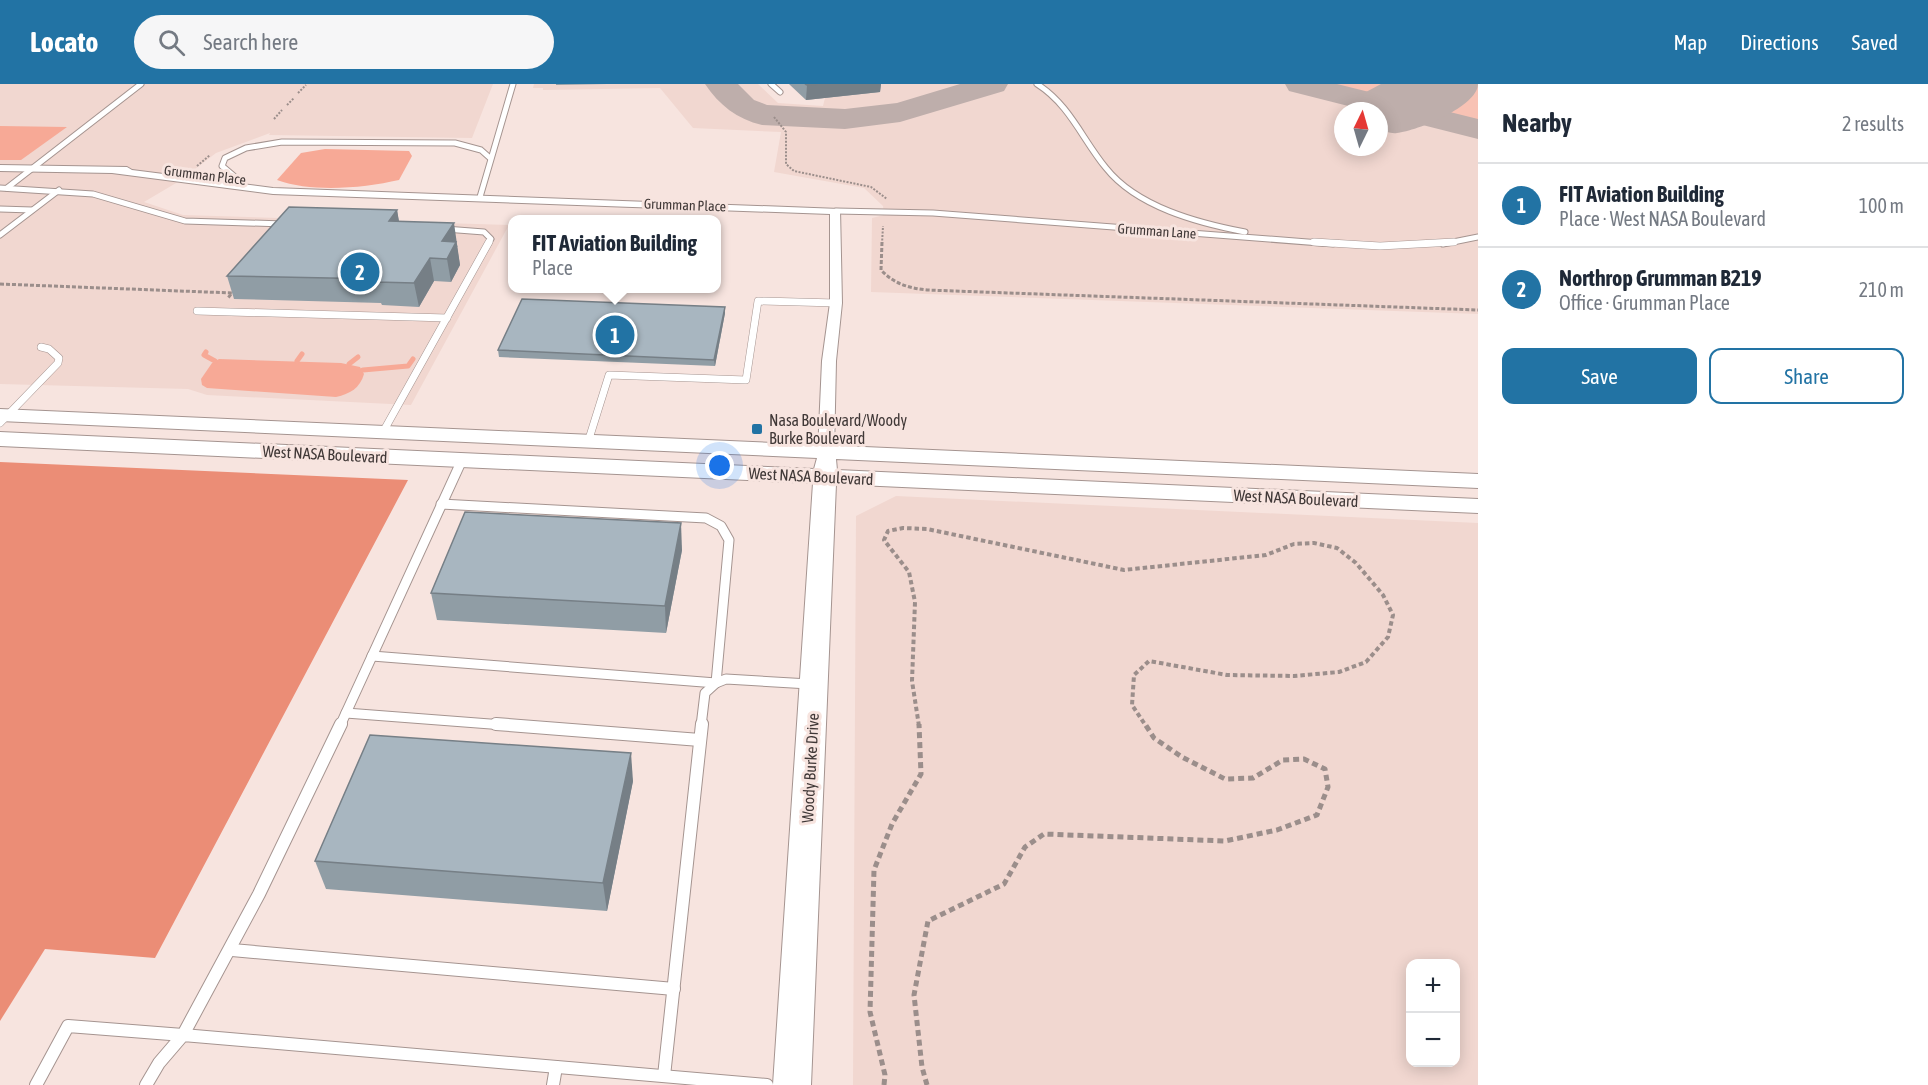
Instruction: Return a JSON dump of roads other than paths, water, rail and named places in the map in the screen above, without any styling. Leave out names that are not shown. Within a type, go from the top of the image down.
[{"type":"main road","name":"West NASA Boulevard","points":[[2,418],[383,432],[1478,481]]},
{"type":"main road","name":"West NASA Boulevard","points":[[0,439],[1478,506]]},
{"type":"main road","name":"Woody Burke Drive","points":[[792,1085],[826,452]]},
{"type":"street","name":"Grumman Place","points":[[0,168],[170,170],[235,177],[293,191]]},
{"type":"street","name":"Grumman Place","points":[[116,171],[273,191],[836,211]]},
{"type":"street","points":[[826,452],[829,361],[836,303],[836,211]]},
{"type":"lane","points":[[7,188],[141,84]]},
{"type":"lane","points":[[480,197],[513,84]]},
{"type":"lane","points":[[771,84],[780,92]]},
{"type":"lane","points":[[1037,84],[1058,100],[1072,117],[1107,171],[1130,189],[1176,212],[1226,229],[1309,242]]},
{"type":"lane","points":[[235,177],[222,166],[222,162],[230,154],[258,145],[290,141],[455,143],[481,150],[490,158]]},
{"type":"lane","points":[[0,188],[59,190],[99,195],[185,221],[287,224]]},
{"type":"lane","points":[[0,235],[59,190]]},
{"type":"lane","points":[[0,209],[32,210]]},
{"type":"lane","name":"Grumman Lane","points":[[836,211],[898,211],[1366,246],[1408,245],[1478,237]]},
{"type":"lane","points":[[383,432],[491,239],[489,234],[484,232],[442,229]]},
{"type":"lane","points":[[588,441],[609,375],[746,380],[758,301],[836,303]]},
{"type":"lane","points":[[197,311],[447,318]]},
{"type":"lane","points":[[2,418],[58,363],[59,358],[55,353],[41,347]]},
{"type":"lane","points":[[146,1085],[159,1063],[183,1035],[232,950],[346,712],[462,460]]},
{"type":"lane","points":[[441,504],[706,518],[715,521],[723,528],[729,540],[716,683],[705,693],[664,1076]]},
{"type":"lane","points":[[372,656],[716,683],[726,680],[815,685]]},
{"type":"lane","points":[[346,712],[700,740]]},
{"type":"lane","points":[[232,950],[674,989]]},
{"type":"lane","points":[[36,1085],[68,1026],[767,1085]]},
{"type":"lane","points":[[553,1085],[556,1067]]},
{"type":"waterway","points":[[206,352],[204,355],[215,361]]},
{"type":"waterway","points":[[297,361],[302,354]]},
{"type":"waterway","points":[[349,364],[358,357]]},
{"type":"waterway","points":[[363,370],[408,366],[413,359]]},
{"type":"place","name":"Northrop Grumman B219","points":[[360,272]]},
{"type":"place","name":"FIT Aviation Building","points":[[615,335]]},
{"type":"place","name":"Nasa Boulevard/Woody Burke Boulevard","points":[[757,429]]}]
